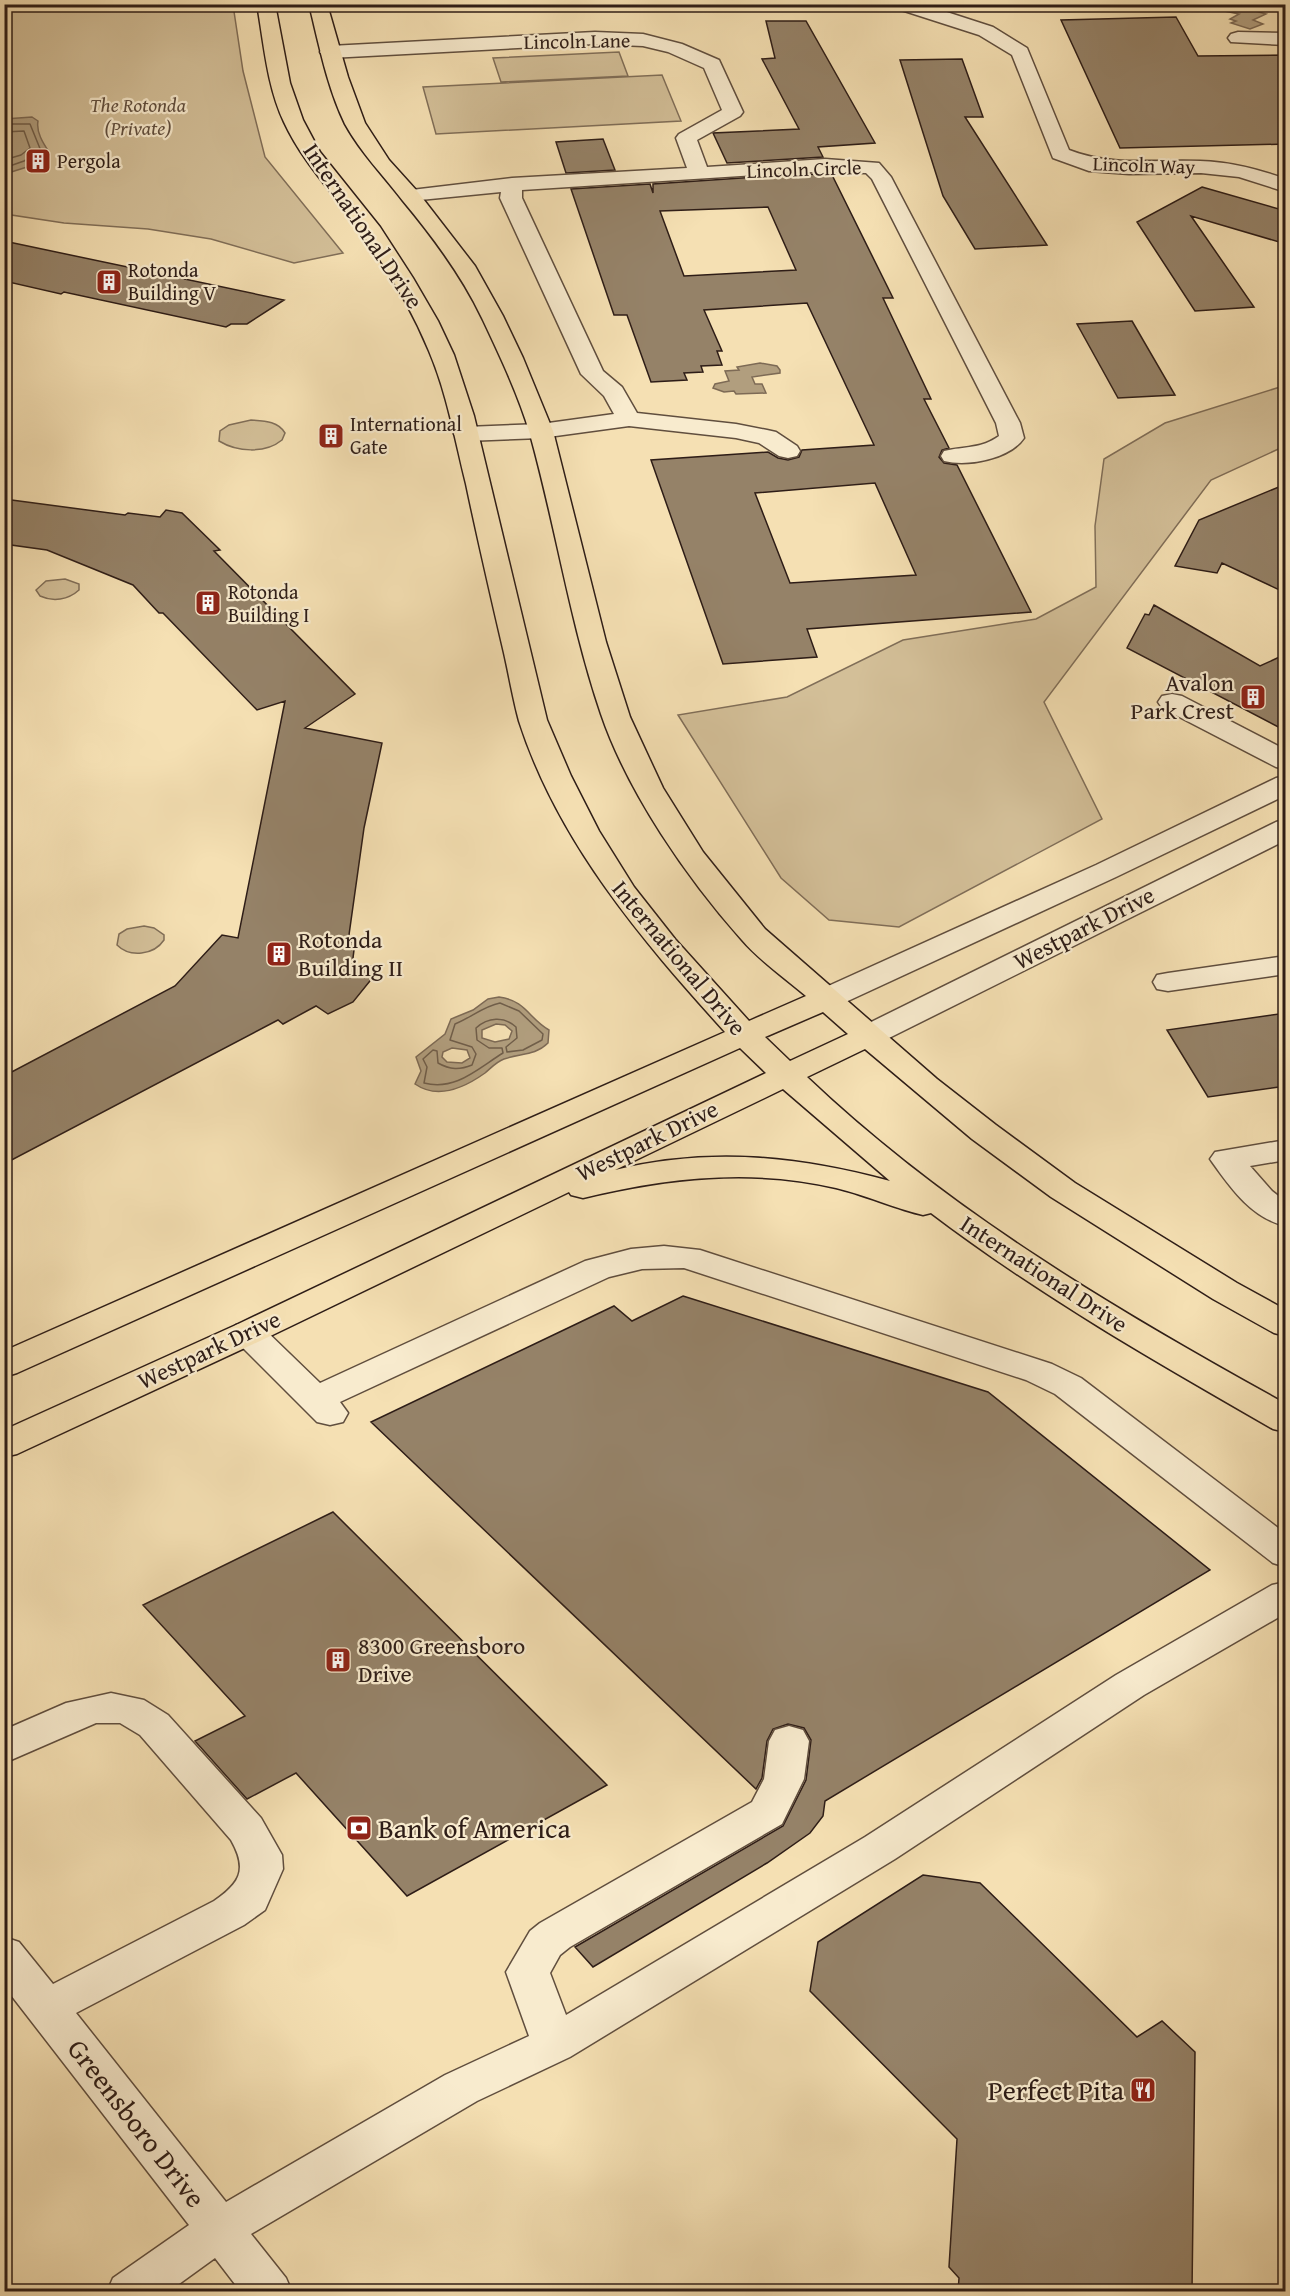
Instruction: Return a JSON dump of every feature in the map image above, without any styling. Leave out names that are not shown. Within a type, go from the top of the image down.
[{"type":"main road","name":"International Drive","points":[[266,4],[280,83],[293,120],[310,154],[372,232],[427,321],[442,355],[464,425],[533,720],[551,765],[593,846],[637,913],[742,1035],[784,1075],[901,1176],[961,1220],[1143,1339],[1286,1420]]},
{"type":"main road","name":"International Drive","points":[[318,4],[346,104],[355,123],[381,164],[410,195],[447,241],[478,289],[511,358],[536,420],[605,683],[630,750],[649,788],[691,856],[754,935],[926,1086],[1063,1190],[1226,1291],[1286,1325]]},
{"type":"main road","name":"Westpark Drive","points":[[4,1365],[826,999]]},
{"type":"main road","name":"Westpark Drive","points":[[4,1445],[248,1333],[870,1035]]},
{"type":"main road","points":[[500,1212],[621,1177],[657,1170],[689,1166],[749,1165],[804,1172],[848,1181],[897,1195],[961,1220]]},
{"type":"street","name":"Lincoln Way","points":[[902,4],[986,31],[1020,52],[1060,154],[1089,165],[1129,168],[1201,167],[1242,171],[1286,186]]},
{"type":"street","name":"Lincoln Lane","points":[[330,52],[595,38],[643,40],[675,48],[712,64],[734,112],[686,138],[699,174]]},
{"type":"street","points":[[1238,38],[1286,39]]},
{"type":"street","name":"Lincoln Circle","points":[[410,195],[512,185],[844,165],[872,167],[882,177],[1008,423],[1012,438],[994,451],[953,456]]},
{"type":"street","points":[[512,185],[511,198],[593,374],[614,392],[624,411]]},
{"type":"street","points":[[464,425],[624,411],[767,437],[788,451]]},
{"type":"street","points":[[1172,702],[1286,761]]},
{"type":"street","name":"Westpark Drive","points":[[826,999],[1106,871],[1286,784]]},
{"type":"street","name":"Westpark Drive","points":[[870,1035],[1286,828]]},
{"type":"street","points":[[1168,982],[1286,965]]},
{"type":"street","points":[[1286,1150],[1227,1159],[1252,1191],[1273,1211],[1286,1216]]},
{"type":"street","points":[[248,1333],[323,1406],[597,1269],[639,1257],[662,1255],[688,1258],[1039,1372],[1068,1386],[1286,1554]]},
{"type":"street","points":[[130,2292],[220,2229],[461,2088],[554,2044],[880,1848],[1130,1685],[1286,1595]]},
{"type":"street","points":[[4,1748],[93,1709],[109,1707],[125,1709],[141,1715],[154,1725],[246,1829],[261,1856],[262,1869],[250,1898],[229,1913],[47,2008]]},
{"type":"street","points":[[554,2044],[528,1972],[545,1943],[555,1935],[767,1813],[784,1779],[789,1741]]},
{"type":"street","name":"Greensboro Drive","points":[[4,1954],[269,2292]]},
{"type":"green space","name":"The Rotonda (Private)","points":[[5,5],[233,5],[243,71],[265,157],[343,253],[294,263],[211,239],[148,229],[64,223],[5,214]]},
{"type":"green space","points":[[619,52],[628,76],[501,82],[493,58]]},
{"type":"green space","points":[[662,75],[681,121],[436,134],[423,87]]},
{"type":"green space","points":[[1280,387],[1285,388],[1285,446],[1211,480],[1044,702],[1102,819],[899,927],[829,920],[781,878],[678,715],[787,697],[903,640],[1036,619],[1096,587],[1095,526],[1104,459],[1165,423]]},
{"type":"green space","points":[[251,420],[270,422],[279,426],[285,433],[282,440],[268,448],[251,450],[226,445],[219,441],[220,431],[229,425]]},
{"type":"green space","points":[[65,579],[79,584],[79,590],[65,598],[55,599],[40,596],[36,590],[46,581]]},
{"type":"green space","points":[[144,926],[154,928],[164,935],[164,940],[160,945],[148,952],[135,953],[128,952],[117,945],[119,934],[127,929]]},
{"type":"water","points":[[1210,4],[1255,5],[1257,6],[1251,10],[1266,14],[1253,20],[1263,24],[1250,29],[1231,23],[1236,21],[1230,19],[1239,14],[1204,7]]},
{"type":"water","points":[[32,117],[38,121],[39,133],[49,152],[27,167],[5,174],[5,119]]},
{"type":"water","points":[[760,363],[777,366],[780,370],[780,373],[752,377],[755,384],[762,384],[766,393],[736,394],[734,391],[724,392],[713,388],[715,384],[729,381],[725,371],[739,370],[737,367]]},
{"type":"water","points":[[499,997],[522,1006],[549,1030],[548,1043],[533,1052],[501,1060],[477,1078],[451,1090],[433,1091],[415,1084],[421,1071],[416,1057],[445,1034],[451,1019],[473,1010],[488,999]],"holes":[[[496,1024],[505,1025],[512,1031],[509,1039],[495,1042],[482,1038],[482,1030]],[[452,1048],[467,1050],[470,1058],[462,1063],[447,1062],[442,1057],[443,1052]]]},
{"type":"building","points":[[1176,17],[1198,56],[1286,55],[1286,144],[1120,148],[1061,20]]},
{"type":"building","points":[[766,21],[806,21],[875,143],[818,147],[823,157],[727,163],[713,133],[799,129],[762,59],[775,58]]},
{"type":"building","points":[[962,59],[983,117],[965,117],[1047,245],[975,249],[943,196],[900,60]]},
{"type":"building","points":[[603,139],[615,170],[566,173],[556,142]]},
{"type":"building","points":[[801,174],[832,175],[893,298],[883,298],[931,399],[924,399],[949,448],[942,450],[939,457],[944,463],[957,465],[1031,612],[807,629],[817,657],[723,664],[651,460],[768,452],[778,458],[788,460],[799,457],[802,450],[874,445],[807,303],[704,310],[722,351],[717,351],[722,365],[701,366],[703,372],[684,373],[687,380],[651,382],[627,315],[614,315],[571,189],[650,184],[653,193],[653,184]],"holes":[[[768,207],[796,270],[684,276],[660,211]],[[875,483],[916,575],[790,583],[755,493]]]},
{"type":"building","points":[[1202,187],[1286,211],[1286,244],[1191,216],[1254,307],[1195,311],[1137,222]]},
{"type":"building","name":"Rotonda Building V","points":[[4,241],[284,300],[247,324],[231,324],[226,327],[64,292],[61,294],[4,281]]},
{"type":"building","points":[[1132,321],[1175,395],[1118,398],[1077,324]]},
{"type":"building","points":[[1286,484],[1286,593],[1222,563],[1217,573],[1175,566],[1199,520]]},
{"type":"building","name":"Rotonda Building II","points":[[4,499],[125,515],[128,513],[160,517],[166,510],[182,513],[220,550],[214,551],[355,694],[305,728],[382,743],[364,828],[348,942],[355,942],[352,966],[382,966],[353,1002],[328,1014],[316,1006],[283,1024],[278,1020],[4,1164],[4,1076],[175,986],[222,935],[238,938],[285,701],[257,710],[133,585],[47,550],[4,544]]},
{"type":"building","name":"Avalon Park Crest","points":[[1154,605],[1260,666],[1286,654],[1286,731],[1127,648],[1145,614],[1149,615]]},
{"type":"building","points":[[1286,1013],[1286,1086],[1208,1097],[1167,1030]]},
{"type":"building","points":[[683,1296],[988,1392],[1210,1570],[825,1801],[823,1816],[810,1833],[767,1863],[593,1967],[575,1947],[783,1826],[806,1780],[811,1740],[804,1728],[788,1724],[773,1729],[767,1741],[762,1778],[756,1789],[371,1422],[614,1306],[632,1321]]},
{"type":"building","name":"8300 Greensboro Drive","points":[[333,1512],[607,1785],[407,1896],[296,1773],[247,1799],[195,1741],[245,1716],[143,1605]]},
{"type":"building","points":[[923,1875],[980,1883],[1137,2037],[1162,2021],[1195,2052],[1192,2292],[958,2292],[959,2278],[949,2267],[957,2139],[810,1991],[818,1942]]},
{"type":"place","name":"Pergola","points":[[38,161]]},
{"type":"place","name":"Rotonda Building V","points":[[109,282]]},
{"type":"place","name":"International Gate","points":[[331,436]]},
{"type":"place","name":"Rotonda Building I","points":[[208,603]]},
{"type":"place","name":"Avalon Park Crest","points":[[1253,697]]},
{"type":"place","name":"Rotonda Building II","points":[[279,954]]},
{"type":"place","name":"8300 Greensboro Drive","points":[[338,1660]]},
{"type":"place","name":"Bank of America","points":[[359,1828]]},
{"type":"place","name":"Perfect Pita","points":[[1143,2090]]}]
